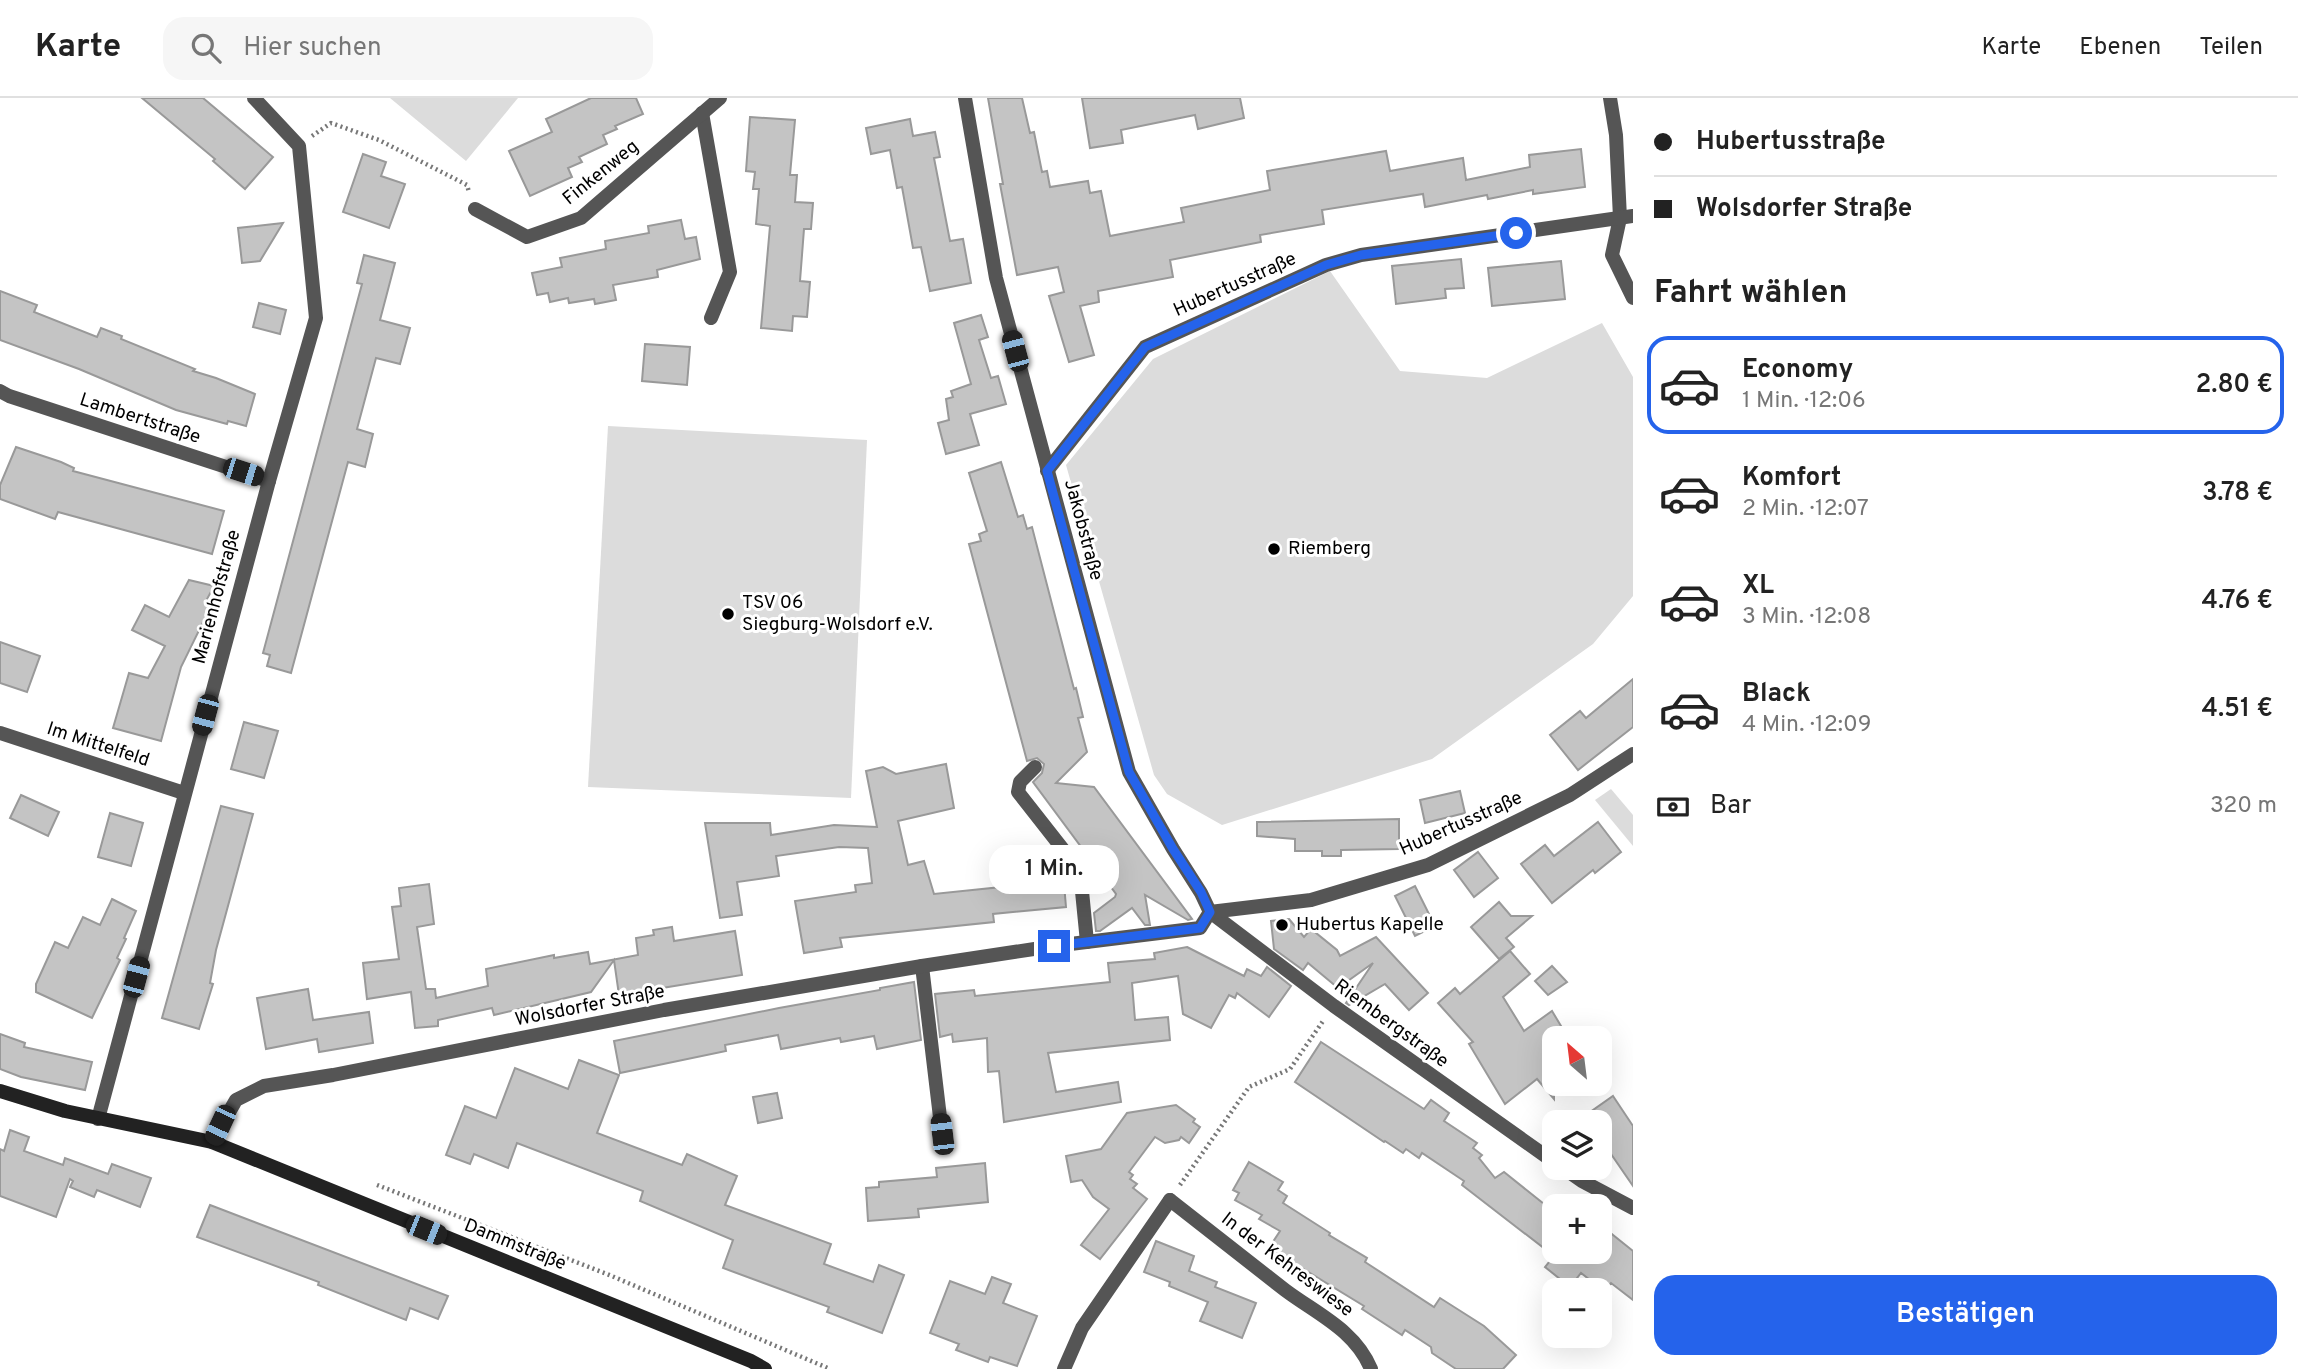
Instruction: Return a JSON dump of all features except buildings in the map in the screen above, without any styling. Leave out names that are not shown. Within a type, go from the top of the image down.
[{"type":"street","points":[[254,98],[299,146]]},
{"type":"street","name":"Finkenweg","points":[[475,209],[527,237],[581,218],[720,98]]},
{"type":"street","name":"Jakobstraße","points":[[965,98],[996,278],[1129,772],[1201,892],[1210,912]]},
{"type":"street","points":[[1610,98],[1627,217],[1612,256],[1633,298]]},
{"type":"street","points":[[702,113],[730,272],[711,318]]},
{"type":"street","name":"Marienhofstraße","points":[[98,1119],[184,793],[316,318],[299,146]]},
{"type":"street","name":"Hubertusstraße","points":[[1047,471],[1145,347],[1326,265],[1361,255],[1627,217]]},
{"type":"street","name":"Lambertstraße","points":[[0,391],[269,481]]},
{"type":"street","name":"Im Mittelfeld","points":[[0,733],[184,793]]},
{"type":"street","name":"Hubertusstraße","points":[[1210,912],[1311,900],[1428,865],[1570,795],[1633,754]]},
{"type":"street","points":[[1035,767],[1020,782],[1018,792],[1080,871],[1087,942]]},
{"type":"street","name":"Wolsdorfer Straße","points":[[212,1142],[236,1100],[264,1086],[664,1010],[922,966],[1200,928],[1210,912]]},
{"type":"street","name":"Riembergstraße","points":[[1210,912],[1334,1006],[1542,1153]]},
{"type":"street","points":[[922,966],[942,1134]]},
{"type":"street","points":[[0,1091],[54,1109],[212,1142]]},
{"type":"street","name":"Dammstraße","points":[[212,1142],[765,1369]]},
{"type":"street","points":[[1581,1180],[1633,1208]]},
{"type":"street","points":[[1064,1369],[1082,1328],[1170,1200]]},
{"type":"street","name":"In der Kehreswiese","points":[[1170,1200],[1298,1299],[1344,1331],[1364,1351],[1371,1369]]},
{"type":"path","points":[[299,146],[331,123],[379,140],[467,186],[475,209]]},
{"type":"path","points":[[1170,1200],[1249,1087],[1290,1069],[1334,1006]]},
{"type":"path","points":[[375,1185],[607,1274],[830,1369]]},
{"type":"shaded area","points":[[390,98],[518,98],[466,161]]},
{"type":"shaded area","points":[[1330,271],[1400,371],[1487,378],[1602,323],[1633,377],[1633,596],[1593,644],[1432,759],[1222,825],[1167,794],[1154,775],[1066,465],[1153,359]]},
{"type":"shaded area","name":"TSV 06 Siegburg-Wolsdorf e.V.","points":[[608,426],[867,440],[851,798],[588,787]]},
{"type":"shaded area","points":[[1611,789],[1633,815],[1633,846],[1595,800]]},
{"type":"place","name":"Riemberg","points":[[1274,549]]},
{"type":"place","name":"TSV 06 Siegburg-Wolsdorf e.V.","points":[[728,614]]},
{"type":"place","name":"Hubertus Kapelle","points":[[1282,925]]},
{"type":"route","points":[[1054,946],[1200,928],[1210,912],[1201,892],[1129,772],[1047,471],[1145,347],[1326,265],[1361,255],[1516,233]]}]
